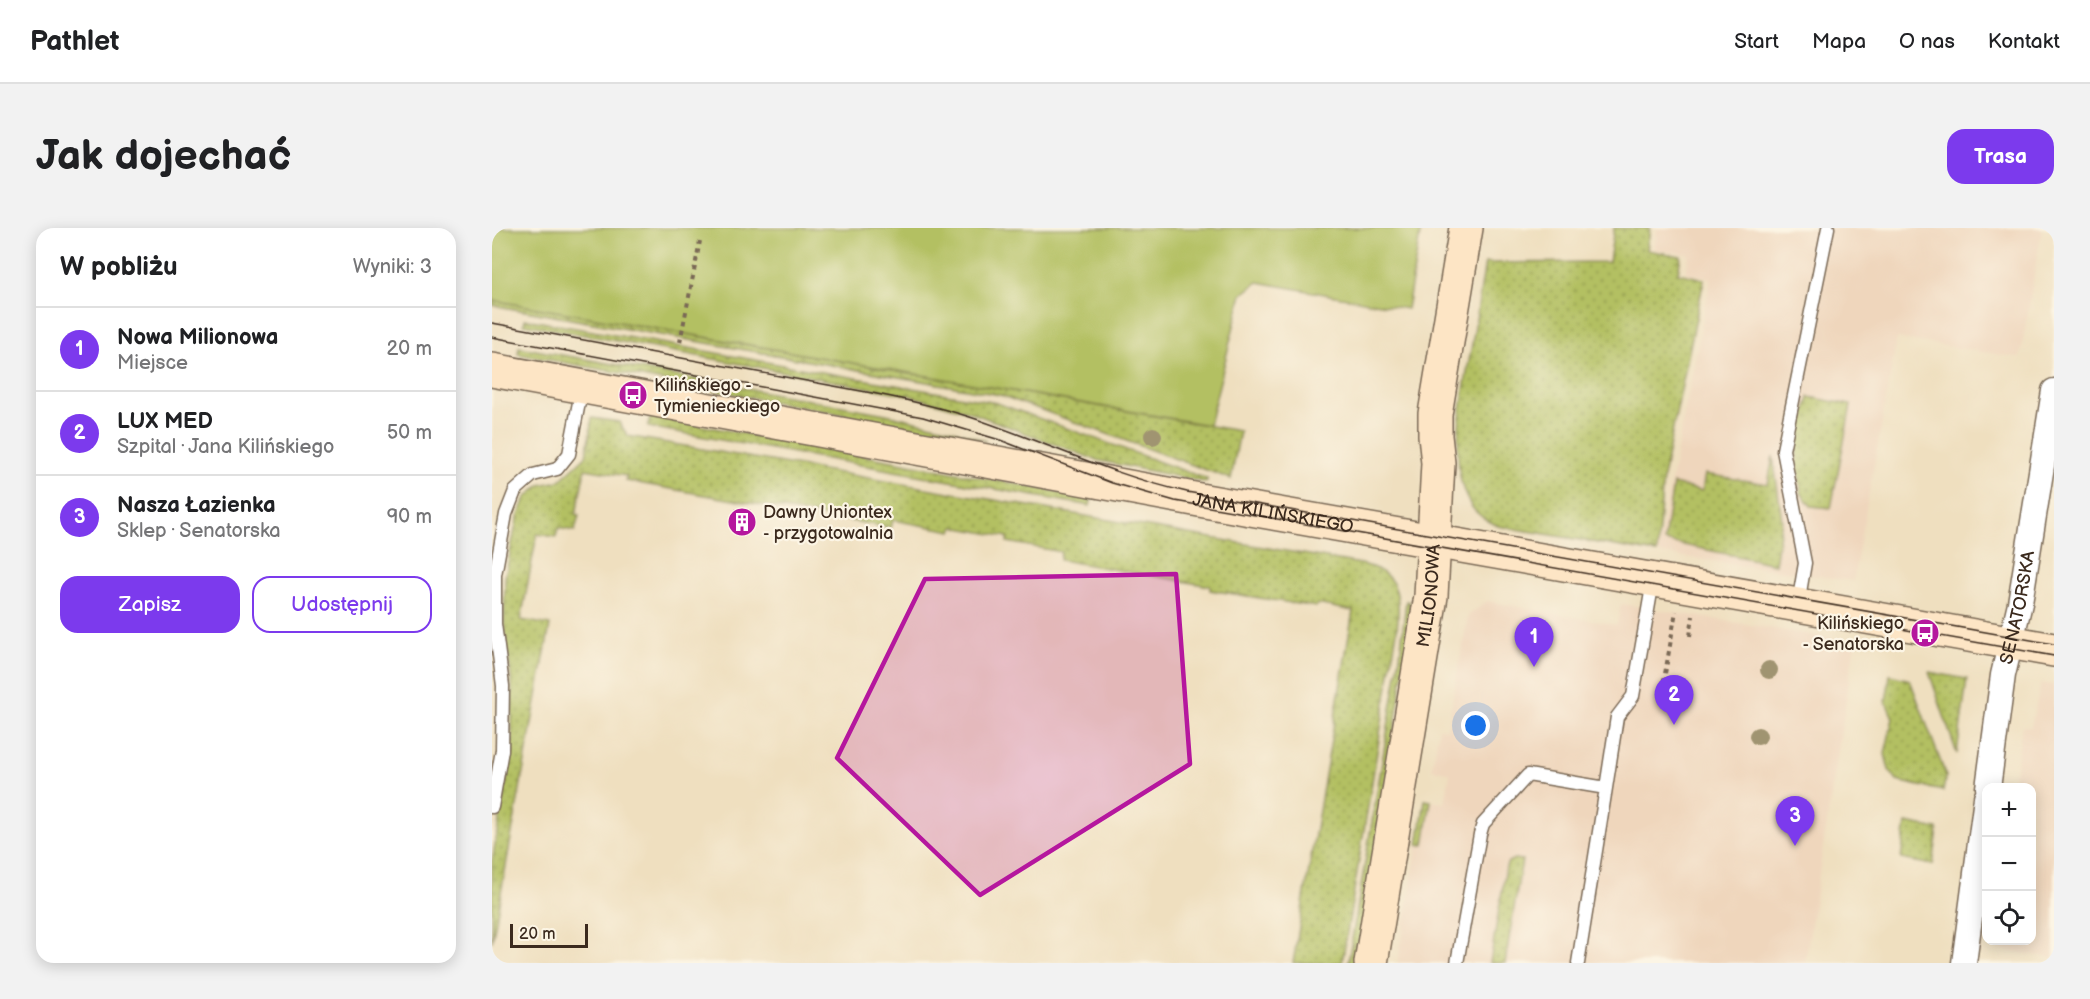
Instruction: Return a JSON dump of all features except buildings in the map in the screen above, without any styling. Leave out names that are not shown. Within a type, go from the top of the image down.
[{"type":"street","name":"MILIONOWA","points":[[1371,963],[1431,596],[1438,463],[1435,414],[1466,228]]},
{"type":"street","name":"JANA KILIŃSKIEGO","points":[[492,370],[1205,501],[2054,650]]},
{"type":"street","name":"SENATORSKA","points":[[1989,783],[2003,675],[2020,603],[2054,391]]},
{"type":"street","points":[[1964,963],[1982,828]]},
{"type":"lane","points":[[1797,605],[1804,563],[1783,450],[1828,228]]},
{"type":"lane","points":[[492,807],[502,750],[503,686],[495,624],[495,575],[506,514],[515,491],[533,476],[557,469],[569,454],[582,386]]},
{"type":"lane","points":[[1578,963],[1617,717],[1633,696],[1653,580]]},
{"type":"lane","points":[[1457,963],[1483,824],[1528,775],[1606,788]]},
{"type":"path","points":[[681,342],[699,241]]},
{"type":"path","points":[[1662,691],[1676,608]]},
{"type":"path","points":[[1690,636],[1694,610]]},
{"type":"highlighted area","points":[[1176,574],[1190,764],[980,895],[837,758],[925,579]]},
{"type":"shaded area","points":[[1657,228],[2042,228],[2020,358],[1897,338],[1853,581],[1657,553],[1711,278],[1686,273],[1689,254],[1654,249]]},
{"type":"shaded area","points":[[1487,601],[1617,625],[1621,604],[1855,642],[1805,963],[1398,963],[1425,800],[1445,803],[1450,773],[1432,769],[1439,728],[1447,729],[1468,616]]},
{"type":"shaded area","points":[[2041,683],[2054,685],[2054,958],[1991,948],[1991,945],[2036,945],[2036,783],[2014,783],[2022,726],[2031,727]]},
{"type":"green space","points":[[492,228],[1421,228],[1407,309],[1258,282],[1242,294],[1209,425],[492,300]]},
{"type":"green space","points":[[1614,228],[1650,228],[1647,250],[1681,256],[1678,273],[1704,279],[1663,477],[1657,553],[1498,526],[1472,508],[1463,488],[1459,470],[1461,407],[1485,263],[1609,262]]},
{"type":"green space","points":[[492,300],[1240,431],[1231,479],[1000,395],[492,305]]},
{"type":"green space","points":[[525,319],[997,403],[1207,479],[1207,481],[1096,460],[970,412],[908,395],[524,324]]},
{"type":"green space","points":[[519,347],[886,414],[950,429],[986,441],[518,354]]},
{"type":"green space","points":[[1809,397],[1851,405],[1831,508],[1811,506],[1801,493],[1796,452]]},
{"type":"green space","points":[[650,416],[1092,498],[1090,506],[648,427]]},
{"type":"green space","points":[[592,418],[619,422],[628,436],[1361,564],[1384,573],[1395,588],[1398,608],[1397,631],[1342,963],[1293,963],[1353,611],[1210,590],[1210,586],[1060,560],[1061,552],[1007,542],[1008,537],[954,527],[952,531],[893,520],[891,528],[626,481],[627,476],[585,469],[575,531],[558,528],[556,537],[537,534],[521,620],[550,625],[492,942],[492,861],[512,749],[512,685],[504,622],[505,577],[517,520],[526,498],[540,485],[559,481],[586,456]]},
{"type":"green space","points":[[1773,456],[1782,520],[1775,564],[1664,541],[1673,484],[1702,491],[1705,474],[1768,484]]},
{"type":"green space","points":[[1406,601],[1410,602],[1408,643],[1358,963],[1348,963],[1400,656]]},
{"type":"green space","points":[[1929,672],[1967,679],[1957,754]]},
{"type":"green space","points":[[1890,675],[1910,680],[1946,776],[1943,791],[1897,781],[1889,770],[1885,754],[1893,718],[1886,702]]},
{"type":"green space","points":[[1425,800],[1431,801],[1424,845],[1418,845]]},
{"type":"green space","points":[[1906,823],[1938,829],[1933,865],[1901,859]]},
{"type":"green space","points":[[1514,859],[1522,860],[1505,963],[1490,963],[1506,867],[1508,862]]},
{"type":"tram line","points":[[492,323],[926,405],[979,420],[1082,459],[1187,492],[2054,644]]},
{"type":"tram line","points":[[492,337],[923,417],[1000,440],[1112,483],[1175,501],[2054,656]]},
{"type":"place","name":"Kilińskiego - Tymienieckiego","points":[[633,395]]},
{"type":"place","name":"Dawny Uniontex - przygotowalnia","points":[[742,522]]},
{"type":"place","name":"Kilińskiego - Senatorska","points":[[1925,633]]},
{"type":"place","name":"Nowa Milionowa","points":[[1534,667]]},
{"type":"place","name":"LUX MED","points":[[1674,725]]},
{"type":"place","name":"Nasza Łazienka","points":[[1795,846]]}]
